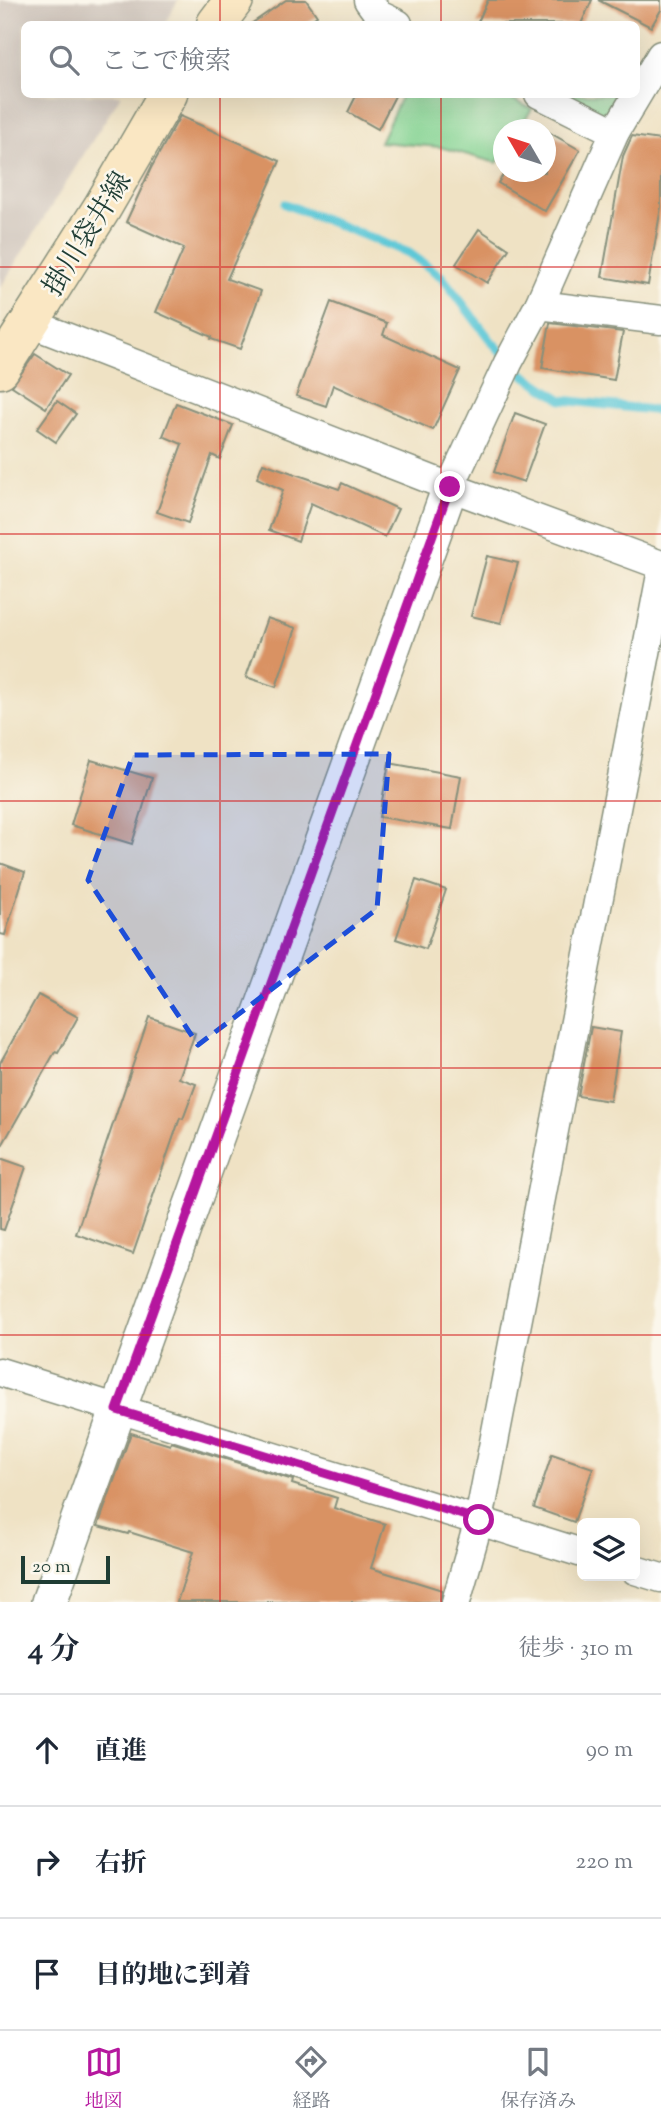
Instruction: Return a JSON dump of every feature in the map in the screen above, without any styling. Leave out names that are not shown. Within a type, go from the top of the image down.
[{"type":"main road","points":[[218,21],[234,0]]},
{"type":"main road","name":"掛川袋井線","points":[[0,369],[102,208],[167,98]]},
{"type":"street","points":[[368,0],[379,15],[392,21]]},
{"type":"street","points":[[640,90],[661,55]]},
{"type":"street","points":[[548,98],[615,132]]},
{"type":"street","points":[[49,1602],[450,487],[508,363],[539,305],[615,132],[635,98]]},
{"type":"street","points":[[539,305],[661,320]]},
{"type":"street","points":[[30,323],[450,487],[661,565]]},
{"type":"street","points":[[456,1602],[479,1520],[661,575]]},
{"type":"street","points":[[0,1372],[577,1551]]},
{"type":"street","points":[[640,1572],[661,1578]]},
{"type":"highlighted area","points":[[389,754],[377,909],[198,1045],[88,880],[133,755]]},
{"type":"shaded area","points":[[0,0],[178,0],[167,21],[21,21],[21,98],[119,98],[0,288]]},
{"type":"green space","points":[[401,98],[510,98],[532,109],[525,119],[493,119],[493,162],[440,147],[380,142]]},
{"type":"green space","points":[[572,98],[623,98],[612,120]]},
{"type":"building","points":[[286,0],[306,0],[317,16],[310,21],[255,21]]},
{"type":"building","points":[[488,0],[592,0],[582,21],[478,21]]},
{"type":"building","points":[[598,0],[661,0],[661,10],[651,27]]},
{"type":"building","points":[[355,98],[394,98],[378,129],[348,112]]},
{"type":"building","points":[[180,116],[280,161],[227,279],[261,291],[240,349],[211,339],[212,337],[156,312],[184,248],[126,222],[151,168]]},
{"type":"building","points":[[556,136],[580,150],[545,211],[498,183],[556,182]]},
{"type":"building","points":[[632,136],[661,140],[661,207],[648,285],[602,277],[623,156]]},
{"type":"building","points":[[479,229],[509,249],[487,283],[456,264]]},
{"type":"building","points":[[331,302],[387,323],[383,335],[460,370],[433,430],[333,385],[326,406],[296,396]]},
{"type":"building","points":[[550,323],[623,332],[614,380],[542,368]]},
{"type":"building","points":[[35,354],[68,375],[46,408],[12,386]]},
{"type":"building","points":[[57,401],[76,414],[56,442],[37,429]]},
{"type":"building","points":[[176,403],[233,425],[220,459],[212,455],[188,523],[157,512],[182,444],[163,436]]},
{"type":"building","points":[[515,413],[545,424],[524,482],[494,472]]},
{"type":"building","points":[[263,463],[339,489],[342,483],[398,509],[385,537],[311,503],[298,541],[269,530],[283,490],[257,478]]},
{"type":"building","points":[[487,556],[518,563],[501,623],[471,616]]},
{"type":"building","points":[[267,618],[296,628],[276,687],[246,677]]},
{"type":"building","points":[[91,760],[152,778],[132,844],[71,825]]},
{"type":"building","points":[[389,763],[461,776],[452,829],[379,817]]},
{"type":"building","points":[[0,863],[25,872],[5,935],[0,934]]},
{"type":"building","points":[[416,880],[446,890],[426,949],[396,939]]},
{"type":"building","points":[[38,995],[78,1017],[0,1149],[0,1063]]},
{"type":"building","points":[[149,1017],[195,1033],[179,1078],[196,1084],[183,1119],[180,1118],[133,1254],[76,1234]]},
{"type":"building","points":[[591,1027],[621,1032],[610,1101],[578,1096]]},
{"type":"building","points":[[0,1158],[26,1167],[4,1230],[0,1229]]},
{"type":"building","points":[[131,1433],[170,1445],[171,1442],[293,1480],[292,1484],[337,1498],[334,1508],[385,1524],[371,1568],[442,1590],[440,1602],[177,1602],[193,1552],[129,1532],[128,1534],[98,1526]]},
{"type":"building","points":[[552,1454],[593,1468],[574,1522],[534,1508]]},
{"type":"waterway","points":[[285,204],[409,253],[442,277],[492,342],[523,374],[562,400],[661,411]]},
{"type":"route","points":[[450,487],[117,1410],[479,1520]]}]
